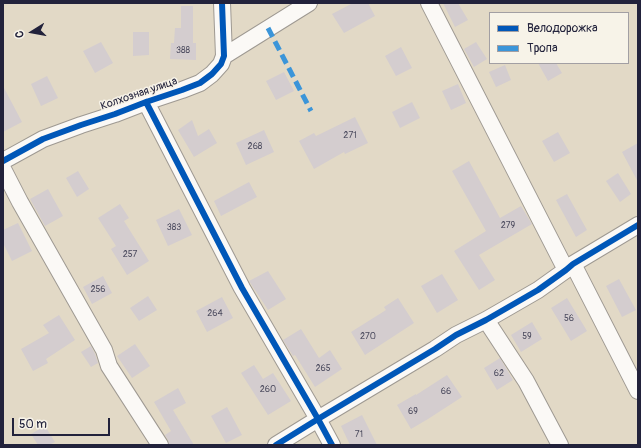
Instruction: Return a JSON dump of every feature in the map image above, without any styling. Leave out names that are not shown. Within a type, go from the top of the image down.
[{"type":"street","points":[[222,3],[224,56],[309,3]]},
{"type":"street","points":[[429,3],[638,391]]},
{"type":"street","name":"Колхозная улица","points":[[3,161],[43,139],[200,83],[212,74],[221,64],[224,56]]},
{"type":"street","points":[[146,102],[242,288],[332,445]]},
{"type":"street","points":[[3,169],[20,202],[104,350],[108,366],[160,445]]},
{"type":"street","points":[[276,445],[456,335],[486,320],[538,290],[570,267],[638,225]]},
{"type":"street","points":[[486,320],[526,381],[560,445]]},
{"type":"building","points":[[353,3],[368,3],[375,16],[344,33],[332,14]]},
{"type":"building","points":[[443,3],[458,3],[468,20],[455,27]]},
{"type":"building","points":[[181,6],[193,6],[193,43],[196,43],[196,60],[170,59],[171,43],[174,43],[175,28],[181,28]]},
{"type":"building","points":[[133,32],[149,32],[149,55],[133,56]]},
{"type":"building","points":[[101,42],[113,63],[95,73],[83,51]]},
{"type":"building","points":[[476,42],[487,59],[474,67],[464,49]]},
{"type":"building","points":[[401,47],[412,68],[396,76],[385,56]]},
{"type":"building","points":[[539,64],[557,64],[562,73],[548,81]]},
{"type":"building","points":[[505,65],[511,80],[496,87],[489,72]]},
{"type":"building","points":[[284,72],[294,91],[276,100],[266,81]]},
{"type":"building","points":[[47,76],[58,98],[41,106],[31,84]]},
{"type":"building","points":[[458,84],[466,103],[451,110],[442,91]]},
{"type":"building","points":[[3,86],[22,122],[3,132]]},
{"type":"building","points":[[412,102],[420,118],[400,128],[392,112]]},
{"type":"building","points":[[355,117],[368,143],[345,154],[344,152],[314,169],[299,141],[314,133],[316,136]]},
{"type":"building","points":[[192,120],[198,136],[209,129],[217,143],[194,157],[178,130]]},
{"type":"building","points":[[264,130],[274,152],[246,165],[236,143]]},
{"type":"building","points":[[558,132],[570,153],[554,162],[542,141]]},
{"type":"building","points":[[638,143],[638,182],[622,152]]},
{"type":"building","points":[[469,161],[500,218],[521,206],[532,224],[479,255],[495,280],[479,290],[454,251],[486,231],[452,171]]},
{"type":"building","points":[[78,171],[89,189],[77,197],[66,178]]},
{"type":"building","points":[[618,173],[631,194],[620,202],[606,181]]},
{"type":"building","points":[[249,182],[257,197],[221,216],[214,201]]},
{"type":"building","points":[[48,189],[63,216],[45,226],[30,199]]},
{"type":"building","points":[[567,194],[587,230],[576,237],[556,200]]},
{"type":"building","points":[[120,204],[129,218],[124,221],[149,261],[127,275],[111,249],[116,246],[98,218]]},
{"type":"building","points":[[179,209],[192,235],[168,246],[156,220]]},
{"type":"building","points":[[18,223],[32,251],[12,261],[3,243],[3,230]]},
{"type":"building","points":[[268,271],[286,299],[268,310],[249,281]]},
{"type":"building","points":[[442,274],[458,300],[437,313],[421,286]]},
{"type":"building","points":[[103,276],[112,293],[92,304],[83,287]]},
{"type":"building","points":[[619,279],[636,310],[622,317],[606,286]]},
{"type":"building","points":[[148,296],[157,310],[139,321],[130,308]]},
{"type":"building","points":[[222,297],[233,318],[207,332],[196,311]]},
{"type":"building","points":[[398,298],[414,323],[365,355],[351,332],[386,310],[384,307]]},
{"type":"building","points":[[567,298],[587,331],[571,341],[551,308]]},
{"type":"building","points":[[59,315],[75,340],[46,359],[48,363],[33,371],[21,349],[49,333],[43,325]]},
{"type":"building","points":[[532,322],[542,339],[521,352],[511,335]]},
{"type":"building","points":[[301,329],[319,358],[330,350],[342,369],[315,387],[295,355],[293,356],[283,340]]},
{"type":"building","points":[[135,344],[150,366],[132,378],[117,356]]},
{"type":"building","points":[[91,346],[98,363],[91,367],[81,352]]},
{"type":"building","points":[[500,358],[513,380],[497,390],[484,368]]},
{"type":"building","points":[[254,365],[263,379],[273,373],[291,401],[268,415],[241,373]]},
{"type":"building","points":[[447,375],[462,397],[411,429],[397,405],[416,395]]},
{"type":"building","points":[[178,388],[186,403],[173,410],[194,445],[169,445],[165,435],[171,431],[154,402]]},
{"type":"building","points":[[227,407],[242,435],[226,443],[211,416]]},
{"type":"building","points":[[362,415],[377,445],[350,445],[341,426]]},
{"type":"building","points":[[45,426],[55,442],[49,445],[38,445],[31,434]]},
{"type":"marked path","points":[[268,28],[311,111]]},
{"type":"cycle path","points":[[3,161],[43,139],[200,83],[212,74],[221,64],[224,56],[222,3]]},
{"type":"cycle path","points":[[146,102],[242,288],[332,445]]},
{"type":"cycle path","points":[[276,445],[456,335],[486,320],[538,290],[573,264],[638,225]]}]
